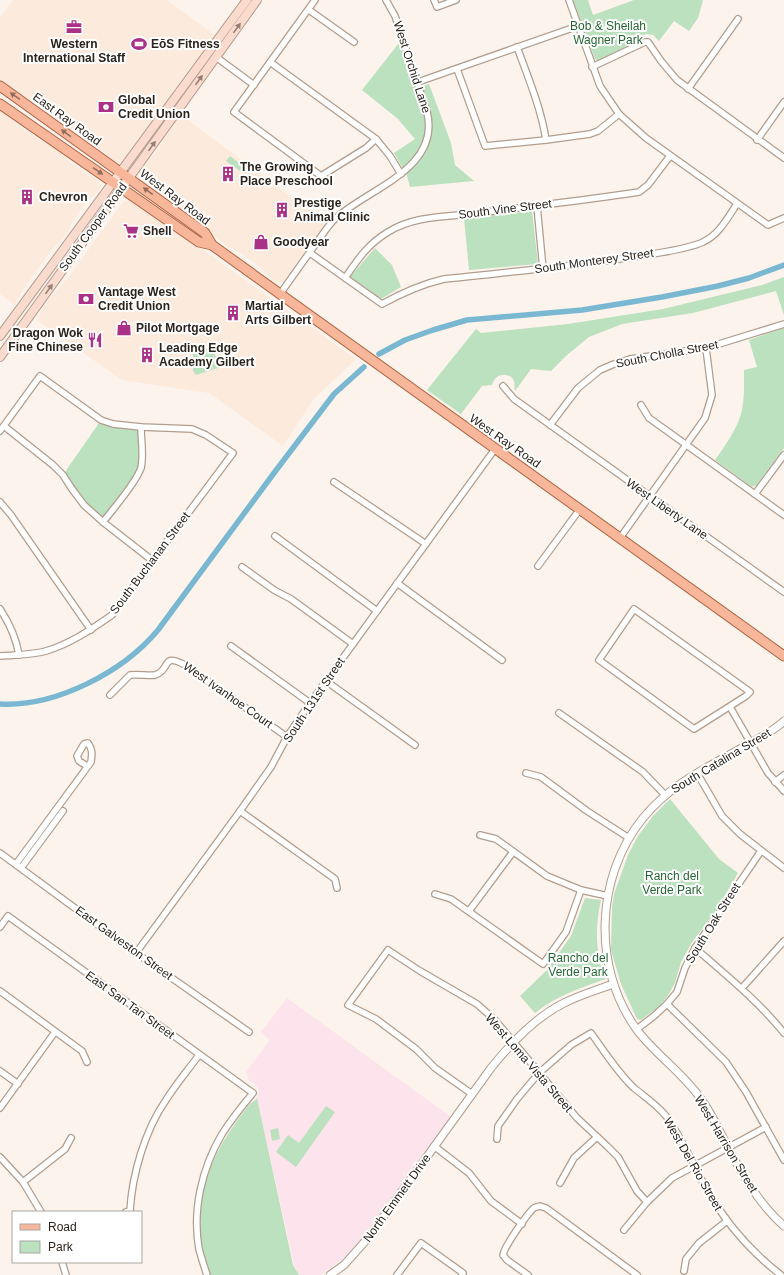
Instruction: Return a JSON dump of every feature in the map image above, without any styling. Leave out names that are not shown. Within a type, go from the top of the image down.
[{"type":"main road","name":"South Cooper Road","points":[[0,336],[247,0]]},
{"type":"main road","name":"South Cooper Road","points":[[0,357],[257,0]]},
{"type":"main road","points":[[209,51],[216,57]]},
{"type":"main road","name":"East Ray Road","points":[[0,86],[120,172]]},
{"type":"main road","name":"East Ray Road","points":[[0,104],[122,188]]},
{"type":"main road","name":"West Ray Road","points":[[120,172],[204,233],[212,245],[784,656]]},
{"type":"main road","name":"West Ray Road","points":[[122,188],[199,242],[212,245]]},
{"type":"main road","points":[[25,302],[35,308]]},
{"type":"street","points":[[315,0],[234,112],[321,176],[366,148],[376,139]]},
{"type":"street","name":"West Orchid Lane","points":[[280,294],[335,218],[351,205],[401,174],[413,164],[424,148],[428,136],[429,120],[418,82],[395,16],[386,0]]},
{"type":"street","points":[[434,0],[437,7],[456,0]]},
{"type":"street","points":[[569,0],[600,86],[619,114],[632,127],[670,156],[768,225],[784,218]]},
{"type":"street","points":[[309,10],[354,42]]},
{"type":"street","points":[[688,88],[738,19]]},
{"type":"street","points":[[418,82],[517,46],[578,26]]},
{"type":"street","points":[[592,67],[645,42],[648,42],[670,72],[688,88],[757,140],[784,158]]},
{"type":"street","points":[[517,46],[539,106],[546,140]]},
{"type":"street","points":[[216,57],[254,85]]},
{"type":"street","points":[[270,62],[376,139],[390,156],[401,174]]},
{"type":"street","points":[[457,69],[484,146],[590,134],[598,130],[619,114]]},
{"type":"street","points":[[757,140],[784,102]]},
{"type":"street","name":"South Vine Street","points":[[345,278],[366,250],[389,231],[406,224],[432,218],[639,192],[648,185],[670,156]]},
{"type":"street","name":"South Monterey Street","points":[[345,278],[382,304],[404,292],[426,283],[444,279],[607,261],[692,246],[704,242],[716,233],[737,204]]},
{"type":"street","points":[[537,206],[543,269]]},
{"type":"street","points":[[310,252],[345,278]]},
{"type":"street","name":"South Cholla Street","points":[[550,426],[578,388],[600,370],[630,359],[706,348],[784,324]]},
{"type":"street","points":[[620,538],[705,418],[712,395],[706,348]]},
{"type":"street","points":[[103,522],[137,477],[141,467],[142,456],[141,427],[113,424],[101,420],[40,376],[2,428],[53,465],[63,475],[72,490],[84,505],[103,522],[153,561]]},
{"type":"street","name":"West Liberty Lane","points":[[504,386],[514,399],[550,426],[784,592]]},
{"type":"street","points":[[641,405],[649,418],[784,515]]},
{"type":"street","name":"South Buchanan Street","points":[[0,656],[46,651],[70,642],[91,630],[112,615],[233,453],[206,435],[192,429],[141,427]]},
{"type":"street","name":"South 131st Street","points":[[136,953],[271,767],[287,737],[310,703],[495,449]]},
{"type":"street","points":[[755,494],[784,455]]},
{"type":"street","points":[[334,482],[426,544]]},
{"type":"street","points":[[0,502],[11,515],[91,630]]},
{"type":"street","points":[[538,566],[580,510]]},
{"type":"street","points":[[275,536],[377,610]]},
{"type":"street","points":[[242,566],[274,590],[291,598],[353,644]]},
{"type":"street","points":[[397,583],[502,660]]},
{"type":"street","points":[[0,609],[17,640],[19,655]]},
{"type":"street","points":[[634,609],[750,692],[730,707],[694,728],[599,660],[634,609]]},
{"type":"street","points":[[232,646],[310,703]]},
{"type":"street","name":"West Ivanhoe Court","points":[[110,695],[130,675],[156,675],[168,662],[175,660],[185,665],[287,737]]},
{"type":"street","points":[[326,681],[415,745]]},
{"type":"street","points":[[730,707],[768,773],[784,791]]},
{"type":"street","points":[[559,713],[643,772],[665,795]]},
{"type":"street","name":"South Catalina Street","points":[[613,984],[605,937],[605,922],[608,896],[614,872],[629,838],[643,818],[678,784],[769,733],[784,720]]},
{"type":"street","points":[[16,864],[87,766]]},
{"type":"street","points":[[526,773],[541,777],[587,811],[629,838]]},
{"type":"street","points":[[697,773],[722,816],[740,834],[784,868]]},
{"type":"street","points":[[775,782],[784,775]]},
{"type":"street","points":[[21,868],[63,810]]},
{"type":"street","points":[[240,811],[335,879],[337,888]]},
{"type":"street","points":[[480,835],[496,839],[547,876],[581,890],[608,896]]},
{"type":"street","name":"South Oak Street","points":[[637,1029],[667,1004],[677,992],[685,968],[695,948],[761,851]]},
{"type":"street","name":"East Galveston Street","points":[[0,852],[136,953],[249,1032]]},
{"type":"street","points":[[470,911],[513,852]]},
{"type":"street","points":[[435,894],[451,899],[470,911],[543,964],[566,932],[581,890]]},
{"type":"street","name":"East San Tan Street","points":[[0,927],[8,916],[253,1093],[222,1134],[209,1161],[202,1182],[197,1204],[196,1223],[199,1249],[207,1275]]},
{"type":"street","points":[[742,988],[784,940]]},
{"type":"street","points":[[695,948],[742,988],[772,1018],[784,1033]]},
{"type":"street","name":"West Loma Vista Street","points":[[472,1094],[435,1068],[416,1049],[376,1019],[348,1005],[388,950],[420,971],[477,1004],[495,1020],[577,1118],[618,1157],[637,1191],[647,1202]]},
{"type":"street","points":[[472,1094],[514,1042],[539,1020],[556,1008],[580,996],[613,984]]},
{"type":"street","name":"West Harrison Street","points":[[613,984],[624,1009],[637,1029],[658,1055],[676,1070],[701,1099],[759,1199],[784,1226]]},
{"type":"street","points":[[0,991],[82,1051],[87,1062]]},
{"type":"street","points":[[667,1004],[726,1062],[746,1092],[784,1160]]},
{"type":"street","points":[[0,1108],[55,1032]]},
{"type":"street","name":"West Del Rio Street","points":[[539,1073],[571,1045],[591,1033],[619,1071],[634,1088],[651,1101],[665,1116],[679,1137],[714,1202],[740,1238],[767,1264],[781,1275]]},
{"type":"street","points":[[130,1211],[131,1193],[137,1164],[156,1118],[165,1100],[199,1055]]},
{"type":"street","points":[[0,1071],[18,1084]]},
{"type":"street","points":[[497,1139],[498,1126],[539,1073]]},
{"type":"street","name":"North Emmett Drive","points":[[330,1275],[348,1261],[369,1237],[472,1094]]},
{"type":"street","points":[[624,1230],[647,1202],[672,1178],[766,1126]]},
{"type":"street","points":[[560,1183],[574,1158],[597,1137]]},
{"type":"street","points":[[23,1182],[64,1149],[71,1138]]},
{"type":"street","points":[[434,1146],[469,1173],[491,1201],[522,1224]]},
{"type":"street","points":[[0,1157],[23,1182],[40,1211]]},
{"type":"street","points":[[528,1275],[507,1260],[503,1255],[504,1249],[533,1209],[540,1206],[546,1208],[637,1275]]},
{"type":"street","points":[[684,1271],[686,1259],[700,1242],[727,1221]]},
{"type":"street","points":[[397,1275],[421,1242],[463,1273],[462,1275]]},
{"type":"street","points":[[62,1263],[66,1275]]},
{"type":"street","points":[[781,1275],[784,1272]]},
{"type":"shaded area","points":[[13,0],[167,0],[216,36],[201,57],[191,67],[124,159],[121,162],[116,163],[101,150],[39,105],[0,81],[0,18]]},
{"type":"shaded area","points":[[0,109],[19,126],[38,139],[55,147],[70,162],[98,181],[101,186],[74,219],[65,236],[50,252],[22,291],[15,305],[0,294]]},
{"type":"shaded area","points":[[180,114],[326,223],[283,282],[275,282],[256,264],[227,246],[139,180],[137,175],[138,172],[155,154]]},
{"type":"shaded area","points":[[129,200],[145,209],[173,231],[188,239],[356,359],[313,400],[283,446],[209,393],[122,380],[37,320],[44,305],[71,274],[122,203]]},
{"type":"shaded area","points":[[287,998],[451,1117],[359,1242],[347,1255],[321,1275],[299,1275],[294,1265],[257,1098],[259,1089],[253,1082],[249,1081],[246,1072],[270,1040],[261,1032]]},
{"type":"green space","name":"Bob & Sheilah Wagner Park","points":[[573,0],[588,0],[593,15],[634,0],[703,0],[698,18],[689,31],[674,21],[659,41],[653,35],[646,34],[641,36],[635,42],[598,61],[595,59]]},
{"type":"green space","points":[[399,43],[416,88],[429,84],[451,143],[455,165],[474,181],[410,187],[407,176],[394,153],[415,139],[398,119],[362,90]]},
{"type":"green space","points":[[230,156],[244,167],[240,171],[226,161]]},
{"type":"green space","points":[[532,211],[538,264],[469,270],[464,218]]},
{"type":"green space","points":[[375,248],[392,265],[401,287],[381,299],[350,277]]},
{"type":"green space","points":[[784,277],[784,315],[776,291],[693,313],[622,324],[589,337],[567,355],[551,371],[531,369],[515,391],[514,381],[511,377],[506,375],[499,376],[494,380],[492,385],[482,386],[461,414],[427,390],[476,329],[481,333],[568,324],[663,309],[762,285]]},
{"type":"green space","points":[[784,328],[784,448],[757,485],[752,487],[715,460],[731,436],[741,414],[744,395],[744,370],[757,367],[749,340]]},
{"type":"green space","points":[[193,345],[199,349],[201,345],[224,362],[221,367],[196,375],[193,371]]},
{"type":"green space","points":[[101,420],[141,427],[141,467],[103,522],[84,505],[63,475]]},
{"type":"green space","name":"Ranch del Verde Park","points":[[670,799],[719,859],[738,873],[718,907],[691,944],[681,962],[675,983],[667,997],[657,1008],[641,1020],[637,1019],[621,984],[611,950],[612,908],[614,894],[628,855],[638,836],[653,816]]},
{"type":"green space","name":"Rancho del Verde Park","points":[[585,898],[601,900],[597,940],[602,970],[606,979],[560,997],[535,1013],[520,996],[546,971],[571,936]]},
{"type":"green space","points":[[257,1098],[293,1265],[299,1275],[210,1275],[202,1248],[200,1227],[204,1189],[216,1155],[225,1139],[248,1106]]},
{"type":"green space","points":[[326,1106],[335,1112],[296,1167],[276,1152],[288,1135],[299,1143]]},
{"type":"green space","points":[[278,1128],[280,1139],[272,1141],[270,1130]]},
{"type":"waterway","points":[[379,354],[405,340],[467,320],[582,310],[662,297],[718,286],[749,278],[784,265]]},
{"type":"waterway","points":[[0,704],[43,700],[87,684],[126,660],[143,645],[158,630],[334,394],[364,367]]},
{"type":"place","name":"Western International Staff","points":[[74,27]]},
{"type":"place","name":"EōS Fitness","points":[[139,44]]},
{"type":"place","name":"Global Credit Union","points":[[106,107]]},
{"type":"place","name":"The Growing Place Preschool","points":[[228,174]]},
{"type":"place","name":"Chevron","points":[[27,197]]},
{"type":"place","name":"Prestige Animal Clinic","points":[[282,210]]},
{"type":"place","name":"Shell","points":[[131,231]]},
{"type":"place","name":"Goodyear","points":[[261,242]]},
{"type":"place","name":"Vantage West Credit Union","points":[[86,299]]},
{"type":"place","name":"Martial Arts Gilbert","points":[[233,313]]},
{"type":"place","name":"Pilot Mortgage","points":[[124,328]]},
{"type":"place","name":"Dragon Wok Fine Chinese","points":[[95,340]]},
{"type":"place","name":"Leading Edge Academy Gilbert","points":[[147,355]]}]
